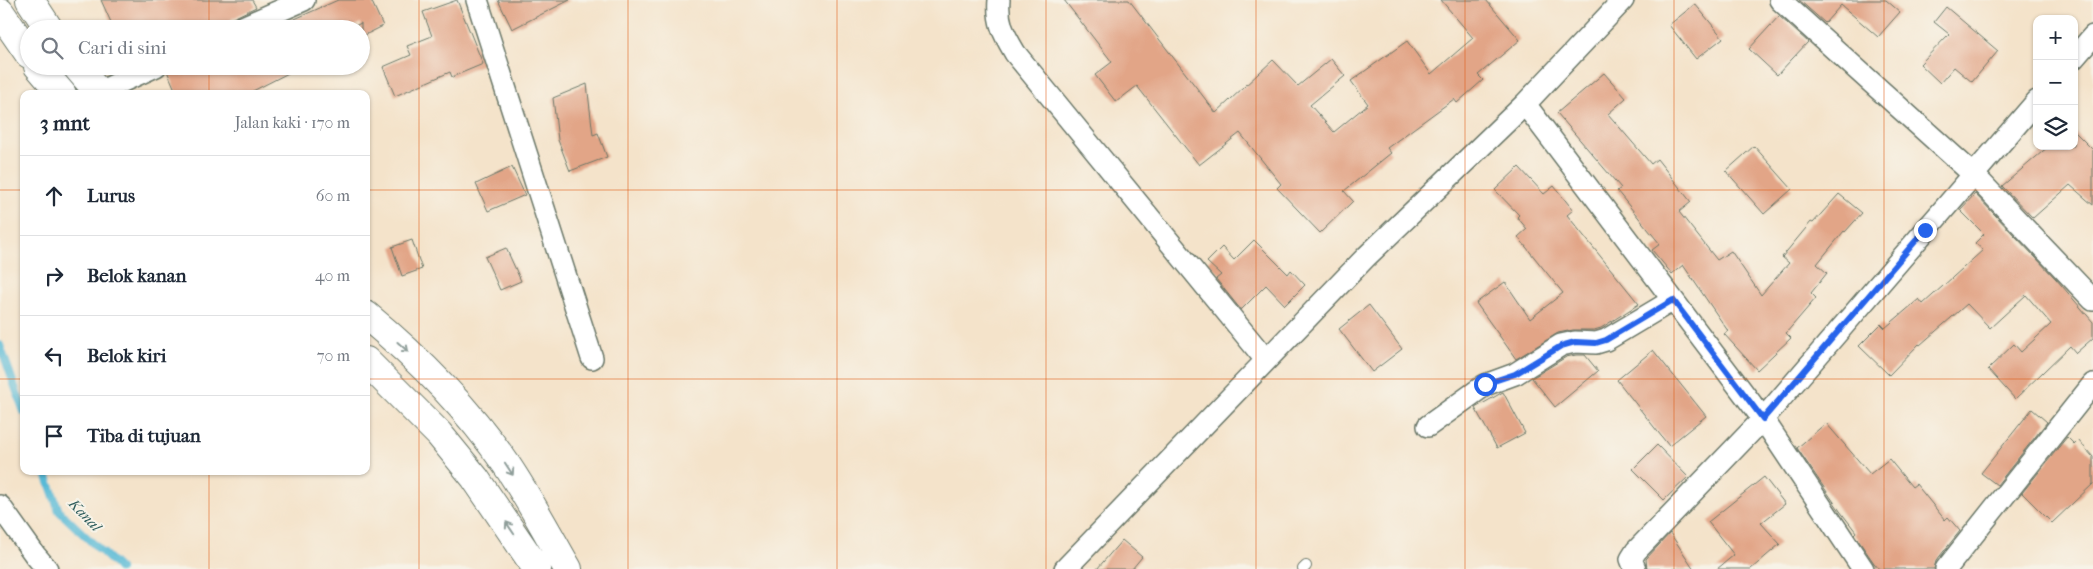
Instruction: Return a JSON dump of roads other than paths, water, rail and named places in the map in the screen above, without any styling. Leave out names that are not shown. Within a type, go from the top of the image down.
[{"type":"highway","points":[[30,0],[33,20]]},
{"type":"highway","points":[[0,12],[20,26]]},
{"type":"highway","points":[[46,75],[59,90]]},
{"type":"highway","points":[[84,75],[97,90]]},
{"type":"highway","points":[[370,319],[419,362],[473,421],[506,464],[536,511],[568,569]]},
{"type":"highway","points":[[370,365],[439,434],[475,478],[537,569]]},
{"type":"street","points":[[258,20],[304,0]]},
{"type":"street","points":[[476,0],[592,358]]},
{"type":"street","points":[[999,0],[998,15],[1002,31],[1015,53],[1266,360]]},
{"type":"street","points":[[1065,569],[1366,257],[1525,104],[1623,0]]},
{"type":"street","points":[[1780,0],[1973,174],[2093,300]]},
{"type":"street","points":[[2078,53],[2093,36]]},
{"type":"street","points":[[106,90],[137,75]]},
{"type":"street","points":[[1525,104],[1763,419],[1863,569]]},
{"type":"street","points":[[1635,569],[1631,559],[1636,551],[1763,419],[2033,105]]},
{"type":"street","points":[[1428,426],[1485,384],[1515,374],[1561,346],[1575,342],[1596,343],[1606,340],[1673,300]]},
{"type":"street","points":[[1946,569],[2093,384]]},
{"type":"street","points":[[0,506],[47,569]]},
{"type":"waterway","name":"Kanal","points":[[0,345],[20,401]]},
{"type":"waterway","name":"Kanal","points":[[46,475],[59,511],[120,569]]}]
